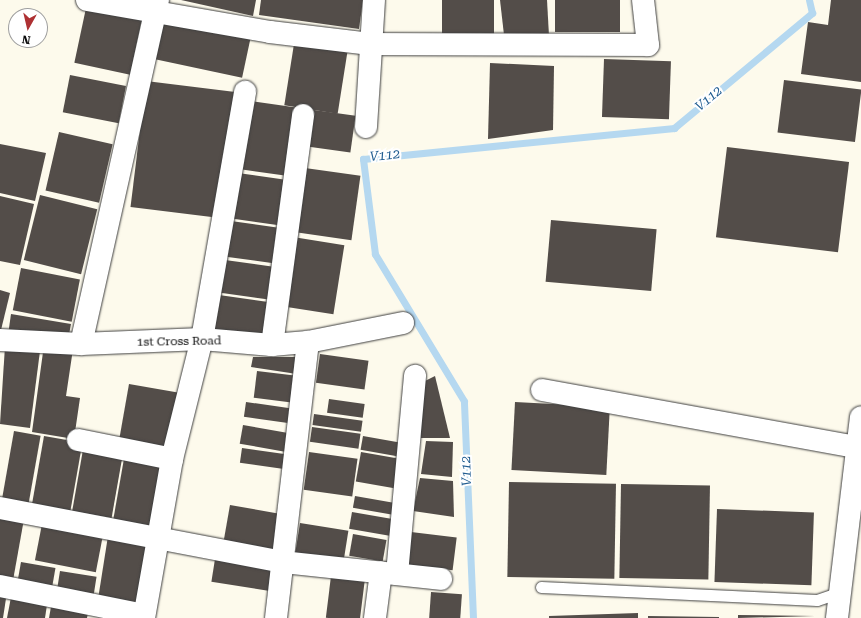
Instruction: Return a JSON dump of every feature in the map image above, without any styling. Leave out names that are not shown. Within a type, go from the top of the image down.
[{"type":"street","points":[[87,0],[157,6],[270,32],[370,44],[648,45],[644,0]]},
{"type":"street","points":[[366,127],[370,44],[374,0]]},
{"type":"street","points":[[81,344],[157,6]]},
{"type":"street","points":[[0,586],[144,616],[172,459],[202,339],[245,92]]},
{"type":"street","points":[[272,345],[304,115]]},
{"type":"street","name":"1st Cross Road","points":[[0,340],[81,344],[202,339],[272,345],[308,342],[403,323]]},
{"type":"street","points":[[276,618],[308,342]]},
{"type":"street","points":[[376,618],[389,573],[415,376]]},
{"type":"street","points":[[542,390],[859,448]]},
{"type":"street","points":[[837,618],[859,448],[861,417]]},
{"type":"street","points":[[78,440],[172,459]]},
{"type":"street","points":[[0,508],[283,562],[441,579]]},
{"type":"lane","points":[[541,587],[817,600],[840,592]]},
{"type":"building","points":[[181,0],[256,0],[253,16]]},
{"type":"building","points":[[261,0],[363,0],[359,29],[259,15]]},
{"type":"building","points":[[442,0],[494,0],[494,35],[442,35]]},
{"type":"building","points":[[500,0],[547,0],[549,36],[504,35]]},
{"type":"building","points":[[555,0],[620,0],[620,32],[555,32]]},
{"type":"building","points":[[831,0],[861,0],[861,82],[801,74],[808,22],[828,25]]},
{"type":"building","points":[[86,8],[142,20],[130,75],[74,63]]},
{"type":"building","points":[[163,17],[251,36],[242,78],[154,59]]},
{"type":"building","points":[[294,44],[347,52],[338,114],[284,105]]},
{"type":"building","points":[[604,59],[671,61],[669,119],[602,117]]},
{"type":"building","points":[[490,63],[554,66],[553,130],[488,139]]},
{"type":"building","points":[[70,75],[126,86],[119,123],[63,112]]},
{"type":"building","points":[[784,80],[861,89],[855,142],[778,133]]},
{"type":"building","points":[[146,81],[241,93],[226,219],[131,207]]},
{"type":"building","points":[[243,100],[301,108],[292,177],[233,168]]},
{"type":"building","points":[[307,109],[356,116],[350,152],[302,146]]},
{"type":"building","points":[[59,132],[113,144],[99,203],[46,190]]},
{"type":"building","points":[[0,144],[46,153],[35,201],[0,193]]},
{"type":"building","points":[[727,147],[849,162],[838,252],[716,237]]},
{"type":"building","points":[[305,168],[360,176],[351,240],[296,232]]},
{"type":"building","points":[[238,173],[292,181],[286,226],[232,219]]},
{"type":"building","points":[[40,195],[97,209],[81,274],[24,260]]},
{"type":"building","points":[[0,196],[34,204],[20,265],[0,261]]},
{"type":"building","points":[[551,220],[657,229],[651,291],[546,282]]},
{"type":"building","points":[[231,221],[287,229],[282,265],[226,257]]},
{"type":"building","points":[[293,237],[344,245],[333,314],[282,306]]},
{"type":"building","points":[[225,260],[280,268],[276,300],[220,293]]},
{"type":"building","points":[[21,268],[80,279],[72,322],[13,310]]},
{"type":"building","points":[[0,290],[10,293],[1,330],[0,330]]},
{"type":"building","points":[[219,295],[273,303],[268,338],[214,331]]},
{"type":"building","points":[[11,314],[71,324],[68,340],[8,335]]},
{"type":"building","points":[[44,345],[73,349],[66,396],[80,398],[74,439],[32,432]]},
{"type":"building","points":[[5,346],[40,351],[30,428],[0,424]]},
{"type":"building","points":[[320,354],[369,361],[364,390],[316,383]]},
{"type":"building","points":[[253,357],[299,357],[297,374],[251,367]]},
{"type":"building","points":[[257,371],[299,376],[295,403],[254,398]]},
{"type":"building","points":[[435,376],[450,438],[421,438],[419,384]]},
{"type":"building","points":[[129,384],[179,393],[168,456],[118,447]]},
{"type":"building","points":[[329,399],[365,404],[363,418],[327,413]]},
{"type":"building","points":[[246,402],[294,409],[291,424],[244,417]]},
{"type":"building","points":[[515,402],[610,407],[606,475],[511,470]]},
{"type":"building","points":[[314,414],[363,421],[361,432],[312,425]]},
{"type":"building","points":[[243,425],[295,434],[292,453],[240,444]]},
{"type":"building","points":[[312,427],[361,434],[358,449],[310,442]]},
{"type":"building","points":[[14,431],[41,436],[28,508],[1,503]]},
{"type":"building","points":[[44,436],[82,443],[70,516],[31,509]]},
{"type":"building","points":[[363,436],[402,443],[400,457],[361,450]]},
{"type":"building","points":[[426,441],[453,442],[452,477],[421,474]]},
{"type":"building","points":[[84,444],[123,451],[112,518],[72,511]]},
{"type":"building","points":[[242,448],[290,455],[287,470],[240,463]]},
{"type":"building","points":[[309,452],[358,459],[352,496],[304,490]]},
{"type":"building","points":[[361,452],[402,459],[397,489],[356,482]]},
{"type":"building","points":[[125,453],[165,460],[153,531],[112,524]]},
{"type":"building","points":[[420,478],[453,481],[454,517],[413,511]]},
{"type":"building","points":[[509,482],[616,484],[614,579],[507,577]]},
{"type":"building","points":[[621,484],[710,486],[708,580],[619,578]]},
{"type":"building","points":[[355,496],[396,503],[394,515],[353,508]]},
{"type":"building","points":[[230,505],[282,514],[276,552],[223,542]]},
{"type":"building","points":[[717,509],[814,512],[811,585],[714,582]]},
{"type":"building","points":[[352,512],[392,519],[389,536],[349,529]]},
{"type":"building","points":[[0,515],[24,519],[12,586],[0,584]]},
{"type":"building","points":[[300,523],[348,531],[343,562],[295,555]]},
{"type":"building","points":[[42,524],[103,536],[96,572],[35,560]]},
{"type":"building","points":[[411,532],[457,538],[453,570],[407,565]]},
{"type":"building","points":[[353,534],[386,540],[383,562],[349,556]]},
{"type":"building","points":[[108,536],[150,543],[140,612],[97,605]]},
{"type":"building","points":[[215,559],[273,568],[270,591],[211,582]]},
{"type":"building","points":[[21,562],[55,568],[51,593],[17,587]]},
{"type":"building","points":[[60,571],[97,577],[93,601],[56,596]]},
{"type":"building","points":[[331,576],[365,580],[360,618],[326,618]]},
{"type":"building","points":[[0,590],[7,592],[3,618],[0,618]]},
{"type":"building","points":[[12,592],[48,598],[45,618],[7,618]]},
{"type":"building","points":[[431,592],[462,594],[460,618],[429,618]]},
{"type":"building","points":[[52,601],[89,607],[87,618],[49,618]]},
{"type":"building","points":[[638,613],[638,618],[549,618],[549,616]]},
{"type":"building","points":[[738,615],[815,616],[738,618]]},
{"type":"building","points":[[648,616],[719,617],[719,618],[648,618]]},
{"type":"waterway","name":"V112","points":[[473,618],[464,401],[375,254],[363,159],[674,128],[812,13],[809,0]]}]
